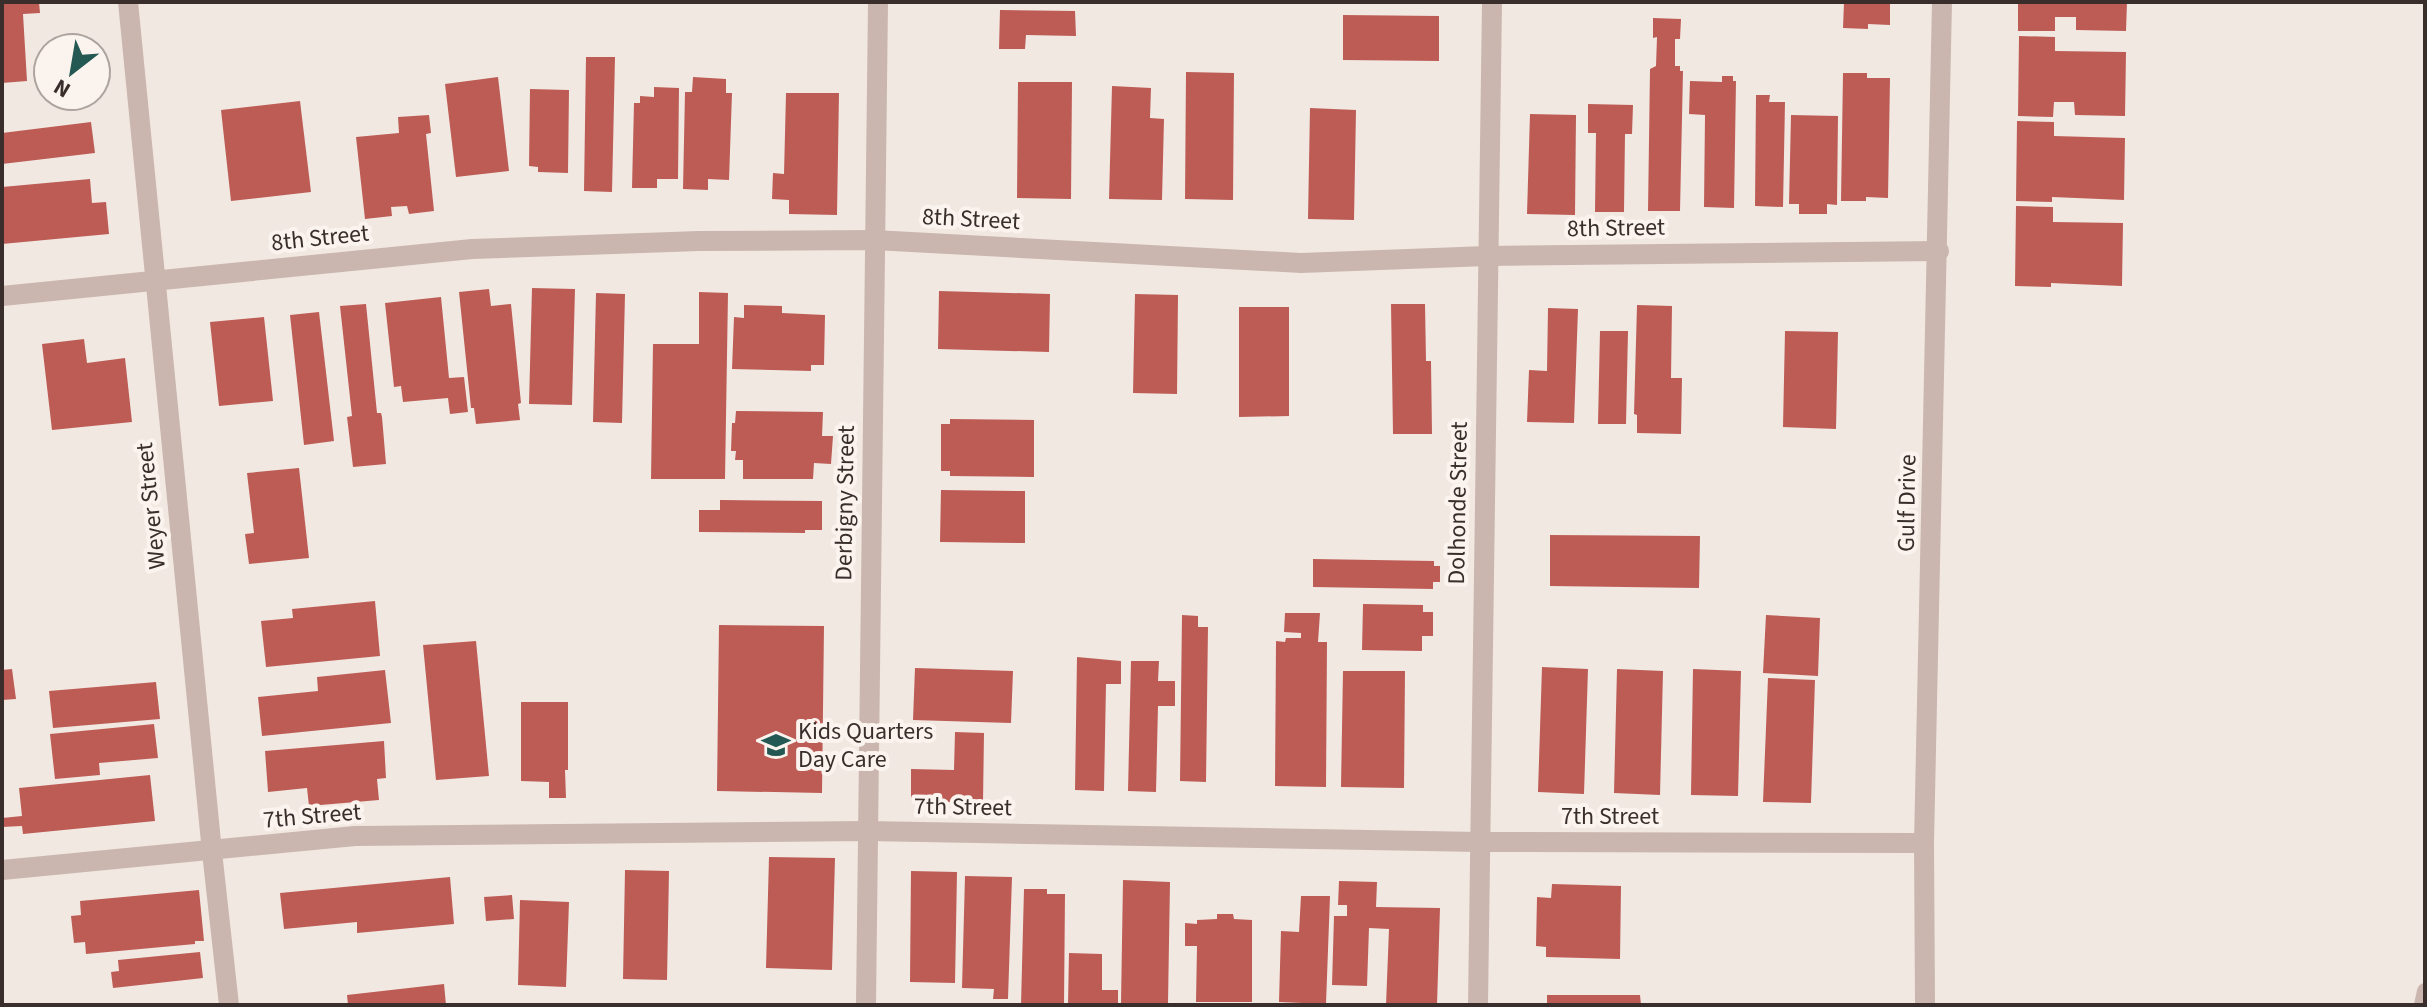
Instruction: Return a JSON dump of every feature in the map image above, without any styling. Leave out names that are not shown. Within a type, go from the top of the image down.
[{"type":"street","name":"Weyer Street","points":[[128,2],[229,1005]]},
{"type":"street","name":"Derbigny Street","points":[[866,1005],[878,2]]},
{"type":"street","name":"Dolhonde Street","points":[[1478,1005],[1492,2]]},
{"type":"street","name":"Gulf Drive","points":[[1925,1005],[1924,843],[1942,2]]},
{"type":"street","name":"8th Street","points":[[2,296],[472,249],[699,241],[874,240],[1301,263],[1487,256],[1939,251]]},
{"type":"street","name":"7th Street","points":[[2,870],[355,836],[867,831],[1480,842],[1924,843]]},
{"type":"lane","points":[[2422,1005],[2425,991]]},
{"type":"building","points":[[2,2],[39,2],[40,13],[23,14],[27,81],[2,83]]},
{"type":"building","points":[[1844,2],[1890,2],[1890,25],[1868,24],[1868,29],[1843,28]]},
{"type":"building","points":[[2018,2],[2127,2],[2126,31],[2076,30],[2076,17],[2055,17],[2055,31],[2018,31]]},
{"type":"building","points":[[1000,10],[1075,11],[1076,36],[1026,35],[1025,49],[999,49]]},
{"type":"building","points":[[1343,15],[1439,16],[1439,61],[1343,60]]},
{"type":"building","points":[[1653,18],[1681,19],[1680,39],[1675,39],[1675,66],[1680,66],[1680,71],[1683,71],[1680,211],[1648,211],[1650,69],[1656,66],[1657,37],[1653,38]]},
{"type":"building","points":[[2019,36],[2055,37],[2055,51],[2126,52],[2125,116],[2075,115],[2074,102],[2054,102],[2053,117],[2018,116]]},
{"type":"building","points":[[586,57],[615,57],[612,192],[584,191]]},
{"type":"building","points":[[1186,72],[1234,73],[1233,200],[1185,199]]},
{"type":"building","points":[[1843,73],[1867,73],[1867,78],[1890,78],[1888,198],[1841,201]]},
{"type":"building","points":[[1722,76],[1733,76],[1733,81],[1736,81],[1734,208],[1704,207],[1705,115],[1689,114],[1690,81],[1722,82]]},
{"type":"building","points":[[498,77],[509,171],[456,177],[445,84]]},
{"type":"building","points":[[693,77],[726,79],[726,93],[732,93],[729,180],[708,179],[708,190],[683,189],[685,92],[692,92]]},
{"type":"building","points":[[1018,82],[1072,82],[1071,199],[1017,198]]},
{"type":"building","points":[[1112,86],[1151,88],[1150,118],[1164,119],[1162,200],[1109,199]]},
{"type":"building","points":[[654,87],[679,88],[678,179],[657,179],[657,188],[632,188],[634,103],[640,103],[640,96],[654,97]]},
{"type":"building","points":[[530,89],[569,90],[568,173],[538,172],[538,167],[529,166]]},
{"type":"building","points":[[786,93],[839,93],[837,215],[789,214],[789,200],[772,199],[773,173],[784,174]]},
{"type":"building","points":[[1756,95],[1770,95],[1769,102],[1785,102],[1783,207],[1755,206]]},
{"type":"building","points":[[300,101],[311,192],[231,201],[221,110]]},
{"type":"building","points":[[1588,104],[1633,105],[1632,134],[1625,134],[1624,212],[1595,212],[1596,133],[1588,133]]},
{"type":"building","points":[[1310,108],[1356,110],[1354,220],[1308,219]]},
{"type":"building","points":[[1530,114],[1576,115],[1575,215],[1527,214]]},
{"type":"building","points":[[429,115],[431,133],[426,134],[434,211],[409,214],[407,206],[391,207],[392,216],[365,219],[356,137],[399,133],[398,117]]},
{"type":"building","points":[[1791,115],[1838,116],[1837,205],[1827,204],[1827,214],[1799,214],[1799,204],[1789,204]]},
{"type":"building","points":[[2017,121],[2054,122],[2054,136],[2125,138],[2124,200],[2052,197],[2052,202],[2016,201]]},
{"type":"building","points":[[91,122],[95,153],[2,164],[2,133]]},
{"type":"building","points":[[90,179],[92,203],[106,202],[109,234],[2,244],[2,187]]},
{"type":"building","points":[[2016,206],[2053,207],[2053,222],[2123,223],[2122,286],[2051,283],[2051,287],[2015,286]]},
{"type":"building","points":[[532,288],[575,289],[572,405],[529,404]]},
{"type":"building","points":[[489,289],[491,306],[511,304],[520,420],[476,424],[474,408],[471,408],[459,292]]},
{"type":"building","points":[[939,291],[1050,294],[1049,352],[938,349]]},
{"type":"building","points":[[699,292],[728,293],[725,479],[651,479],[653,344],[699,344]]},
{"type":"building","points":[[596,293],[625,294],[622,423],[593,422]]},
{"type":"building","points":[[1135,294],[1178,295],[1177,394],[1133,393]]},
{"type":"building","points":[[441,297],[449,378],[464,377],[468,412],[450,414],[448,398],[403,402],[401,386],[394,387],[385,303]]},
{"type":"building","points":[[366,304],[377,413],[381,413],[382,417],[386,464],[353,467],[347,417],[352,416],[340,306]]},
{"type":"building","points":[[1391,304],[1425,304],[1426,361],[1431,361],[1432,434],[1393,434]]},
{"type":"building","points":[[744,305],[782,306],[782,313],[825,315],[824,365],[811,365],[811,371],[732,369],[734,317],[744,318]]},
{"type":"building","points":[[1637,305],[1672,306],[1671,378],[1682,378],[1681,434],[1637,433],[1637,415],[1634,414]]},
{"type":"building","points":[[1239,307],[1289,307],[1289,416],[1239,417]]},
{"type":"building","points":[[1548,308],[1578,309],[1574,423],[1527,422],[1529,370],[1547,371]]},
{"type":"building","points":[[319,312],[334,441],[304,445],[290,315]]},
{"type":"building","points":[[264,317],[273,401],[219,406],[210,322]]},
{"type":"building","points":[[1600,331],[1628,331],[1626,424],[1598,424]]},
{"type":"building","points":[[1785,331],[1838,332],[1836,429],[1783,427]]},
{"type":"building","points":[[84,339],[87,363],[125,358],[132,422],[52,430],[42,344]]},
{"type":"building","points":[[736,411],[823,412],[822,436],[833,436],[831,464],[814,463],[813,479],[743,479],[743,460],[735,460],[736,451],[731,451],[732,423],[735,423]]},
{"type":"building","points":[[950,419],[1034,420],[1034,477],[950,476],[950,471],[941,471],[941,424],[950,424]]},
{"type":"building","points":[[299,468],[309,558],[249,564],[245,534],[254,533],[247,473]]},
{"type":"building","points":[[941,490],[1025,491],[1025,543],[940,542]]},
{"type":"building","points":[[720,500],[822,501],[822,530],[805,530],[805,533],[699,532],[699,510],[720,510]]},
{"type":"building","points":[[1550,535],[1700,536],[1699,588],[1550,586]]},
{"type":"building","points":[[1313,559],[1434,561],[1434,566],[1440,566],[1440,582],[1433,582],[1433,589],[1313,587]]},
{"type":"building","points":[[375,601],[380,656],[266,667],[261,621],[293,618],[292,609]]},
{"type":"building","points":[[1363,604],[1423,605],[1423,612],[1433,612],[1433,636],[1422,636],[1422,651],[1362,650]]},
{"type":"building","points":[[1285,613],[1320,613],[1318,642],[1327,642],[1326,787],[1275,786],[1276,641],[1301,638],[1301,633],[1284,632]]},
{"type":"building","points":[[1182,615],[1198,616],[1198,627],[1208,627],[1206,782],[1180,781]]},
{"type":"building","points":[[1766,615],[1820,618],[1818,676],[1763,673]]},
{"type":"building","points":[[719,625],[824,626],[822,793],[717,791]]},
{"type":"building","points":[[476,641],[489,776],[436,780],[423,645]]},
{"type":"building","points":[[1077,657],[1121,661],[1121,684],[1106,684],[1104,791],[1075,790]]},
{"type":"building","points":[[1131,661],[1159,661],[1158,681],[1175,681],[1175,706],[1158,706],[1156,792],[1128,791]]},
{"type":"building","points":[[1542,667],[1588,669],[1584,794],[1538,792]]},
{"type":"building","points":[[915,668],[1013,671],[1011,723],[913,720]]},
{"type":"building","points":[[12,669],[16,699],[2,700],[2,670]]},
{"type":"building","points":[[1617,669],[1663,671],[1660,795],[1614,793]]},
{"type":"building","points":[[1693,669],[1741,671],[1738,796],[1691,795]]},
{"type":"building","points":[[385,670],[391,723],[262,736],[258,697],[318,691],[317,677]]},
{"type":"building","points":[[1343,671],[1405,671],[1404,788],[1341,787]]},
{"type":"building","points":[[1768,678],[1815,680],[1811,803],[1763,802]]},
{"type":"building","points":[[156,682],[160,719],[53,728],[49,691]]},
{"type":"building","points":[[521,702],[568,702],[566,798],[549,798],[549,782],[521,781]]},
{"type":"building","points":[[154,724],[158,758],[99,763],[100,775],[55,779],[50,734]]},
{"type":"building","points":[[955,732],[984,733],[983,803],[911,801],[911,769],[954,770]]},
{"type":"building","points":[[384,741],[386,778],[377,779],[379,800],[309,806],[307,788],[268,792],[265,751]]},
{"type":"building","points":[[150,775],[155,821],[23,834],[22,826],[2,827],[2,818],[22,816],[19,788]]},
{"type":"building","points":[[769,857],[835,858],[832,970],[766,968]]},
{"type":"building","points":[[625,870],[669,871],[667,980],[623,979]]},
{"type":"building","points":[[911,871],[957,872],[955,983],[910,982]]},
{"type":"building","points":[[965,876],[1012,877],[1008,999],[993,999],[994,989],[962,988]]},
{"type":"building","points":[[450,877],[454,924],[357,933],[357,922],[284,929],[280,893]]},
{"type":"building","points":[[1123,880],[1170,882],[1168,1003],[1121,1003]]},
{"type":"building","points":[[1339,881],[1377,882],[1376,907],[1440,908],[1437,1005],[1386,1005],[1389,929],[1369,928],[1367,986],[1332,985],[1334,916],[1347,916],[1347,905],[1338,905]]},
{"type":"building","points":[[1552,884],[1621,886],[1620,959],[1546,957],[1546,947],[1536,946],[1537,897],[1551,898]]},
{"type":"building","points":[[1024,889],[1047,889],[1047,894],[1065,894],[1064,1005],[1021,1005]]},
{"type":"building","points":[[199,890],[204,941],[86,954],[85,942],[74,943],[71,916],[81,915],[80,901]]},
{"type":"building","points":[[512,895],[514,919],[486,921],[484,897]]},
{"type":"building","points":[[1301,896],[1330,896],[1326,1004],[1279,1002],[1281,931],[1299,932]]},
{"type":"building","points":[[520,900],[569,902],[566,987],[518,985]]},
{"type":"building","points":[[1217,914],[1233,914],[1234,919],[1252,920],[1252,1002],[1196,1002],[1197,946],[1185,946],[1185,923],[1197,924],[1197,920],[1217,919]]},
{"type":"building","points":[[200,952],[203,978],[113,988],[111,972],[119,971],[118,960]]},
{"type":"building","points":[[1069,953],[1102,954],[1102,990],[1118,990],[1118,1005],[1068,1005]]},
{"type":"building","points":[[444,984],[446,1005],[348,1005],[347,995]]},
{"type":"building","points":[[1547,995],[1640,995],[1641,1005],[1547,1005]]},
{"type":"place","name":"Kids Quarters Day Care","points":[[776,745]]}]
